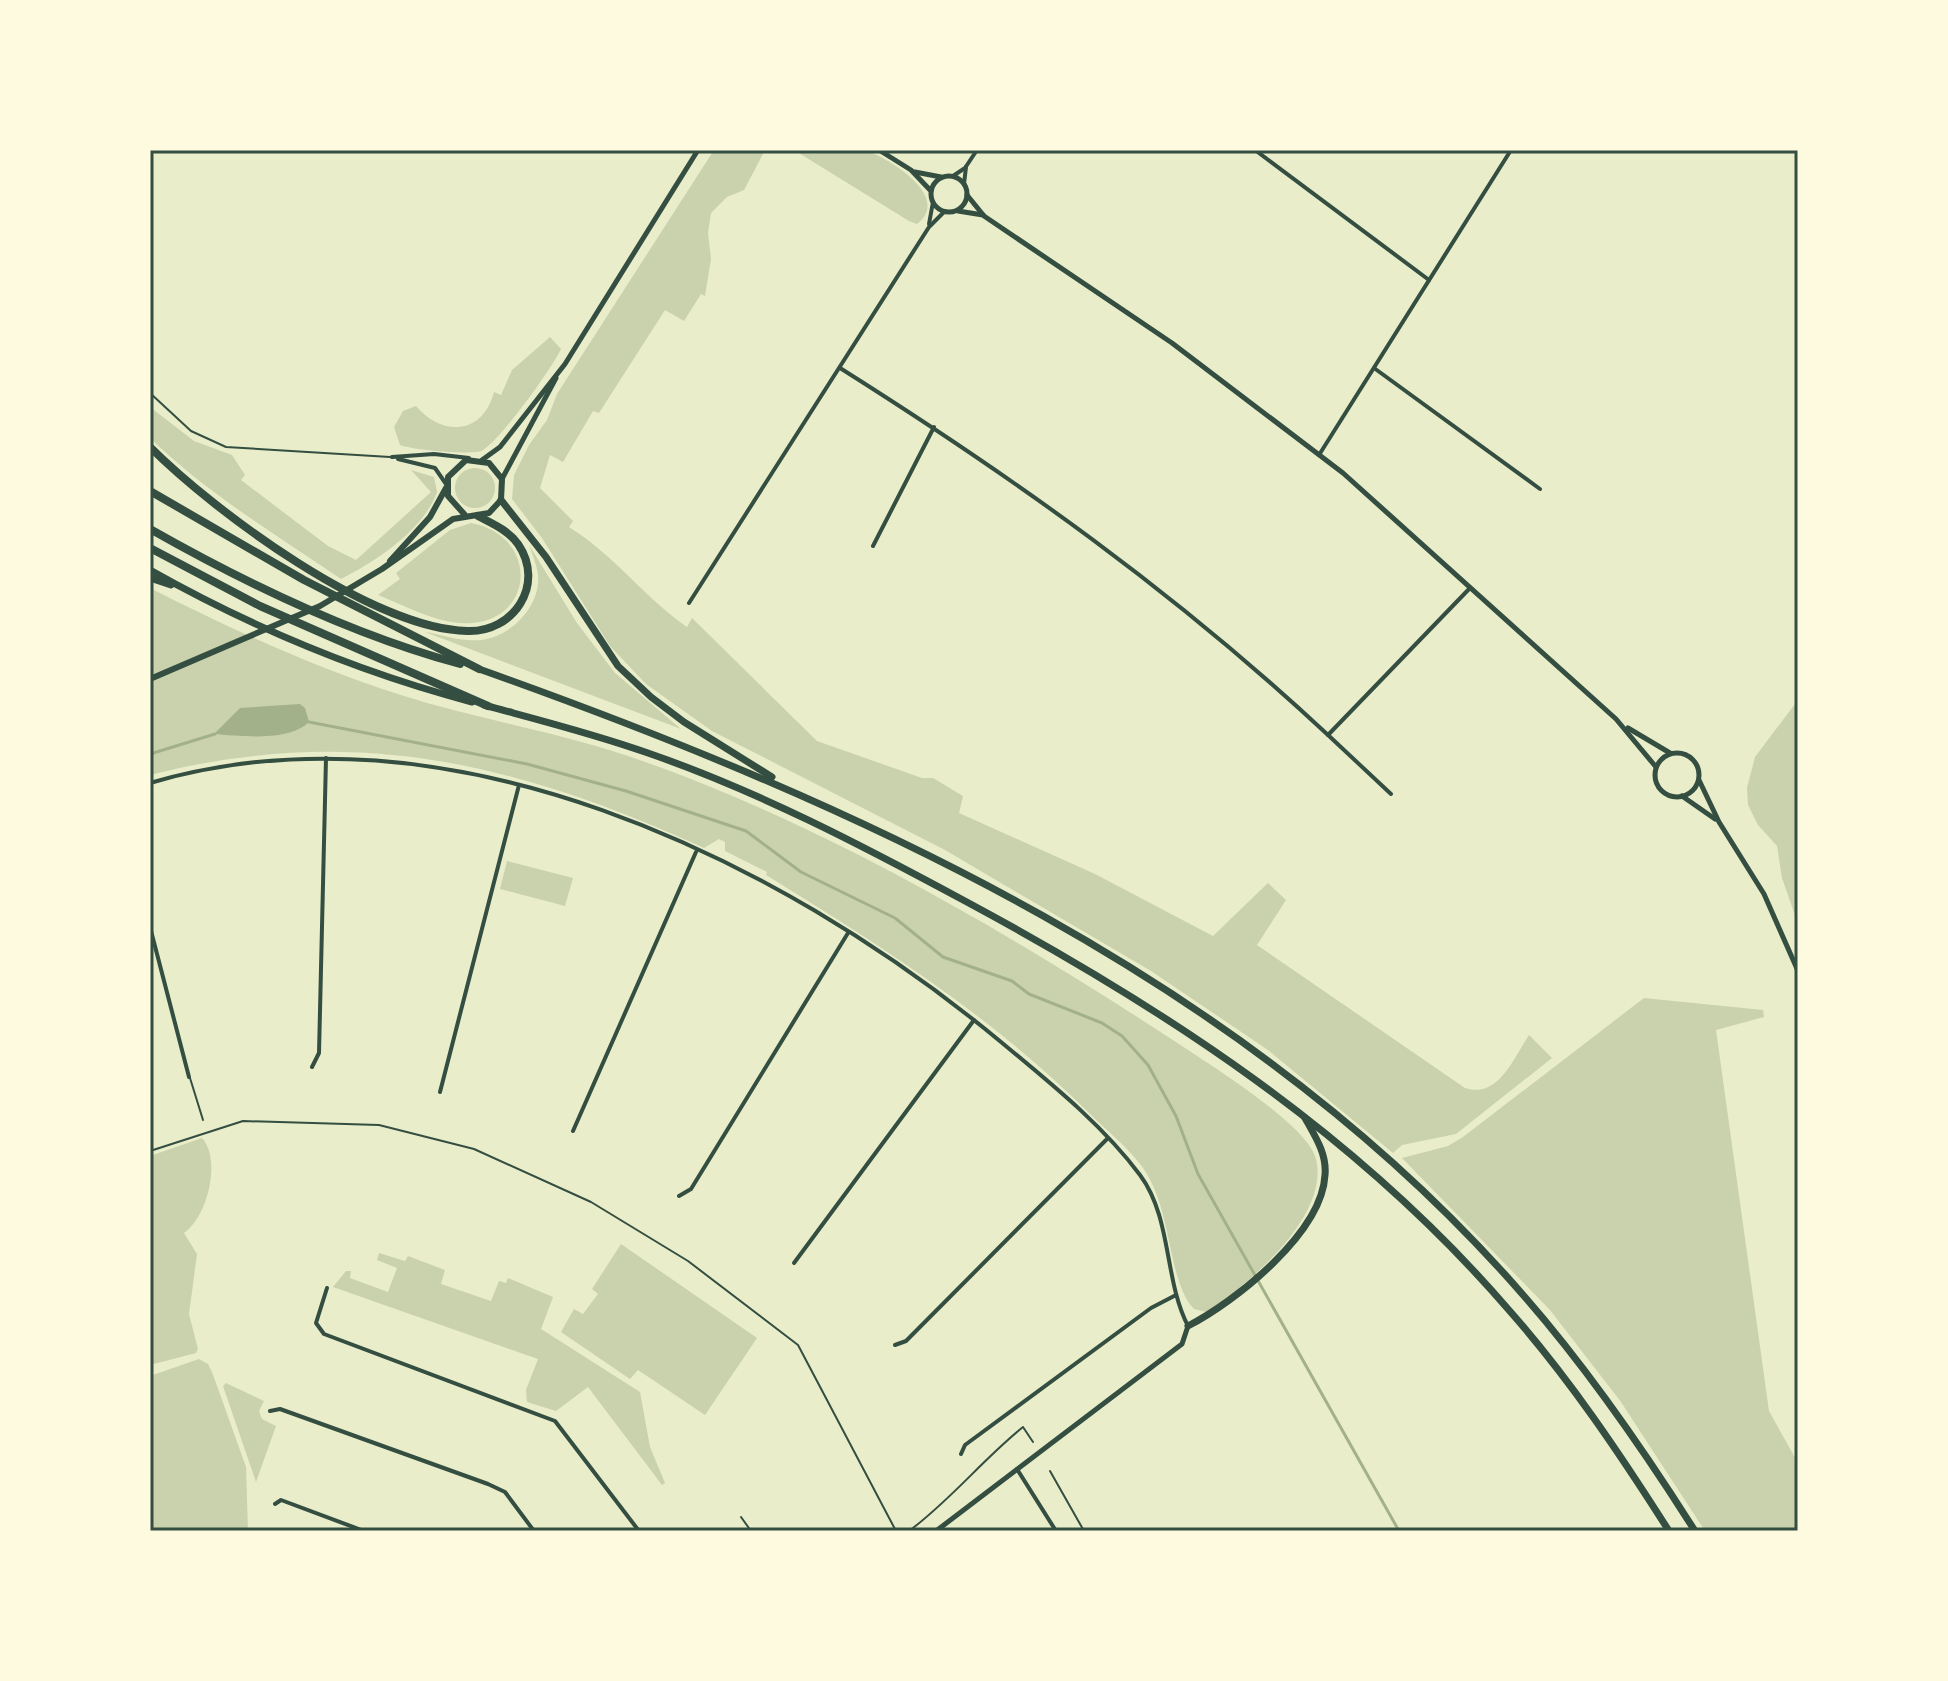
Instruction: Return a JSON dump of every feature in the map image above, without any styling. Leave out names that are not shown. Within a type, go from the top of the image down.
[{"type":"highway","points":[[150,447],[209,499],[300,565],[354,594],[435,626],[466,631],[493,629],[512,617],[519,607],[528,574],[523,553],[512,536],[478,516]]},
{"type":"highway","points":[[150,491],[269,559],[479,669]]},
{"type":"highway","points":[[501,500],[535,541],[618,666],[684,722],[792,789]]},
{"type":"highway","points":[[150,529],[277,594],[360,631],[421,654],[479,669],[624,721],[792,789],[911,847],[1135,971],[1231,1033],[1359,1133],[1439,1206],[1548,1323],[1637,1441],[1695,1531]]},
{"type":"highway","points":[[150,548],[260,606],[488,706]]},
{"type":"highway","points":[[269,559],[300,565]]},
{"type":"highway","points":[[150,570],[339,662],[651,754],[747,793],[867,849],[1130,994],[1226,1056],[1302,1113],[1398,1196],[1507,1307],[1600,1425],[1669,1531]]},
{"type":"highway","points":[[150,578],[188,591]]},
{"type":"highway","points":[[1188,1326],[1217,1310],[1261,1274],[1300,1231],[1316,1206],[1324,1183],[1321,1146],[1302,1113]]},
{"type":"main road","points":[[150,679],[320,606],[382,569],[445,524],[465,515],[478,516],[494,510],[501,500],[502,479],[495,467],[478,460],[459,464],[430,517],[382,569]]},
{"type":"main road","points":[[446,486],[451,504],[465,515]]},
{"type":"street","points":[[502,479],[565,364],[698,150]]},
{"type":"street","points":[[879,150],[911,170],[931,191],[933,202],[929,227]]},
{"type":"street","points":[[911,170],[941,177],[953,176],[967,165],[977,150]]},
{"type":"street","points":[[1255,150],[1429,280]]},
{"type":"street","points":[[1319,455],[1511,150]]},
{"type":"street","points":[[967,165],[964,184],[967,195],[984,216],[1172,343],[1319,455],[1621,723],[1656,767]]},
{"type":"street","points":[[953,176],[964,184]]},
{"type":"street","points":[[931,191],[941,177]]},
{"type":"street","points":[[956,210],[967,195]]},
{"type":"street","points":[[933,202],[945,211]]},
{"type":"street","points":[[689,603],[929,227],[945,211],[984,216]]},
{"type":"street","points":[[392,457],[434,454],[478,460],[500,447],[565,364]]},
{"type":"street","points":[[840,368],[934,427],[1072,522],[1200,620],[1391,794]]},
{"type":"street","points":[[1374,368],[1540,489]]},
{"type":"street","points":[[873,546],[934,427]]},
{"type":"street","points":[[392,457],[435,468],[446,486]]},
{"type":"street","points":[[1328,735],[1470,588]]},
{"type":"street","points":[[1621,723],[1670,753],[1690,757],[1698,768],[1699,780],[1719,822],[1764,894],[1798,971]]},
{"type":"street","points":[[1670,753],[1656,767],[1655,778],[1662,792],[1682,796],[1719,822]]},
{"type":"street","points":[[312,1067],[319,1053],[326,758]]},
{"type":"street","points":[[150,783],[236,764],[326,758],[447,769],[519,785],[589,807],[754,878],[848,933],[974,1020],[1042,1077],[1107,1139],[1142,1178],[1152,1195],[1176,1295],[1188,1326],[1182,1344],[936,1531]]},
{"type":"street","points":[[1682,796],[1691,792],[1699,780]]},
{"type":"street","points":[[440,1092],[519,785]]},
{"type":"street","points":[[573,1131],[696,852]]},
{"type":"street","points":[[150,927],[189,1077]]},
{"type":"street","points":[[679,1196],[691,1189],[848,933]]},
{"type":"street","points":[[794,1263],[974,1020]]},
{"type":"street","points":[[895,1345],[906,1341],[1107,1139]]},
{"type":"street","points":[[327,1288],[316,1323],[324,1334],[555,1421],[639,1531]]},
{"type":"street","points":[[961,1454],[965,1445],[1151,1308],[1176,1295]]},
{"type":"street","points":[[270,1411],[280,1409],[488,1484],[505,1492],[534,1531]]},
{"type":"street","points":[[1017,1469],[1056,1531]]},
{"type":"street","points":[[275,1504],[281,1500],[364,1531]]},
{"type":"lane","points":[[150,393],[191,431],[214,444],[244,450],[277,449],[392,457]]},
{"type":"lane","points":[[189,1077],[203,1120]]},
{"type":"lane","points":[[741,1517],[751,1531]]},
{"type":"path","points":[[150,1151],[243,1121],[379,1125],[474,1149],[591,1202],[688,1261],[798,1345],[896,1531]]},
{"type":"path","points":[[909,1531],[944,1505],[984,1458],[1023,1427],[1033,1442]]},
{"type":"path","points":[[1050,1471],[1084,1531]]},
{"type":"shaded area","points":[[846,148],[863,150],[886,160],[900,168],[922,190],[927,202],[926,213],[917,224],[909,221],[794,150]]},
{"type":"shaded area","points":[[714,150],[765,150],[744,190],[727,197],[711,213],[708,233],[711,259],[705,296],[701,294],[684,321],[665,310],[599,413],[593,411],[563,462],[550,455],[540,488],[573,521],[569,527],[600,550],[687,627],[692,618],[817,741],[922,778],[933,778],[963,796],[959,813],[1095,874],[1213,936],[1268,883],[1286,900],[1257,945],[1465,1088],[1477,1090],[1496,1082],[1529,1035],[1552,1058],[1456,1134],[1402,1145],[1393,1153],[1268,1050],[1151,971],[945,850],[712,731],[646,684],[610,646],[542,538],[512,499],[514,475],[529,445],[547,420],[557,394]]},
{"type":"shaded area","points":[[550,337],[561,349],[556,358],[524,404],[489,446],[481,451],[465,452],[400,445],[394,427],[403,411],[416,406],[426,416],[449,427],[471,424],[489,406],[494,392],[501,395],[512,370]]},
{"type":"shaded area","points":[[150,407],[194,441],[232,455],[245,475],[241,480],[328,546],[356,560],[431,492],[411,470],[434,477],[437,492],[421,520],[410,532],[383,554],[341,579],[242,513],[172,458],[150,438]]},
{"type":"shaded area","points":[[475,468],[489,474],[495,488],[489,502],[475,508],[461,502],[455,488],[461,474]]},
{"type":"shaded area","points":[[471,523],[493,530],[508,543],[517,558],[521,575],[518,592],[509,607],[493,617],[460,623],[424,614],[378,595],[400,579],[396,573],[450,530]]},
{"type":"shaded area","points":[[529,545],[577,623],[615,673],[681,729],[425,632],[481,640],[492,638],[513,626],[529,608],[538,587]]},
{"type":"shaded area","points":[[150,588],[274,647],[337,673],[429,703],[600,747],[700,783],[772,813],[915,885],[1120,1006],[1217,1069],[1279,1115],[1309,1146],[1316,1159],[1317,1181],[1311,1203],[1282,1247],[1263,1267],[1206,1312],[1194,1309],[1179,1281],[1153,1185],[1124,1146],[1052,1077],[974,1014],[893,956],[766,875],[767,872],[725,851],[725,842],[719,839],[704,848],[567,793],[500,774],[433,760],[366,753],[297,753],[225,760],[150,775]]},
{"type":"shaded area","points":[[1798,700],[1798,924],[1782,878],[1777,846],[1758,825],[1748,805],[1747,788],[1755,757]]},
{"type":"shaded area","points":[[300,704],[305,708],[309,722],[289,733],[264,736],[214,734],[240,708]]},
{"type":"shaded area","points":[[507,861],[573,878],[565,906],[500,889]]},
{"type":"shaded area","points":[[1644,998],[1763,1010],[1764,1017],[1716,1030],[1769,1411],[1798,1463],[1798,1531],[1705,1531],[1621,1402],[1550,1310],[1402,1158],[1448,1146],[1463,1137]]},
{"type":"shaded area","points":[[202,1138],[211,1160],[209,1188],[199,1215],[184,1233],[197,1254],[189,1314],[198,1349],[196,1353],[150,1365],[150,1156]]},
{"type":"shaded area","points":[[621,1244],[757,1338],[705,1415],[638,1370],[630,1379],[561,1332],[574,1309],[583,1314],[598,1294],[592,1289]]},
{"type":"shaded area","points":[[379,1253],[405,1261],[408,1256],[445,1270],[441,1284],[491,1301],[499,1281],[506,1283],[508,1278],[553,1297],[541,1329],[640,1392],[650,1447],[665,1483],[662,1485],[588,1387],[556,1411],[527,1402],[526,1390],[538,1359],[333,1287],[346,1271],[351,1271],[350,1278],[388,1292],[397,1268],[377,1260]]},
{"type":"shaded area","points":[[199,1359],[208,1364],[212,1372],[246,1467],[248,1531],[150,1531],[150,1376]]},
{"type":"shaded area","points":[[226,1383],[264,1401],[259,1411],[262,1419],[276,1426],[256,1482],[223,1386]]},
{"type":"waterway","points":[[309,722],[527,764],[626,791],[746,831],[801,872],[895,918],[943,957],[1012,981],[1029,994],[1102,1023],[1122,1036],[1148,1065],[1176,1116],[1198,1174],[1399,1531]]},
{"type":"waterway","points":[[150,754],[215,734]]}]
